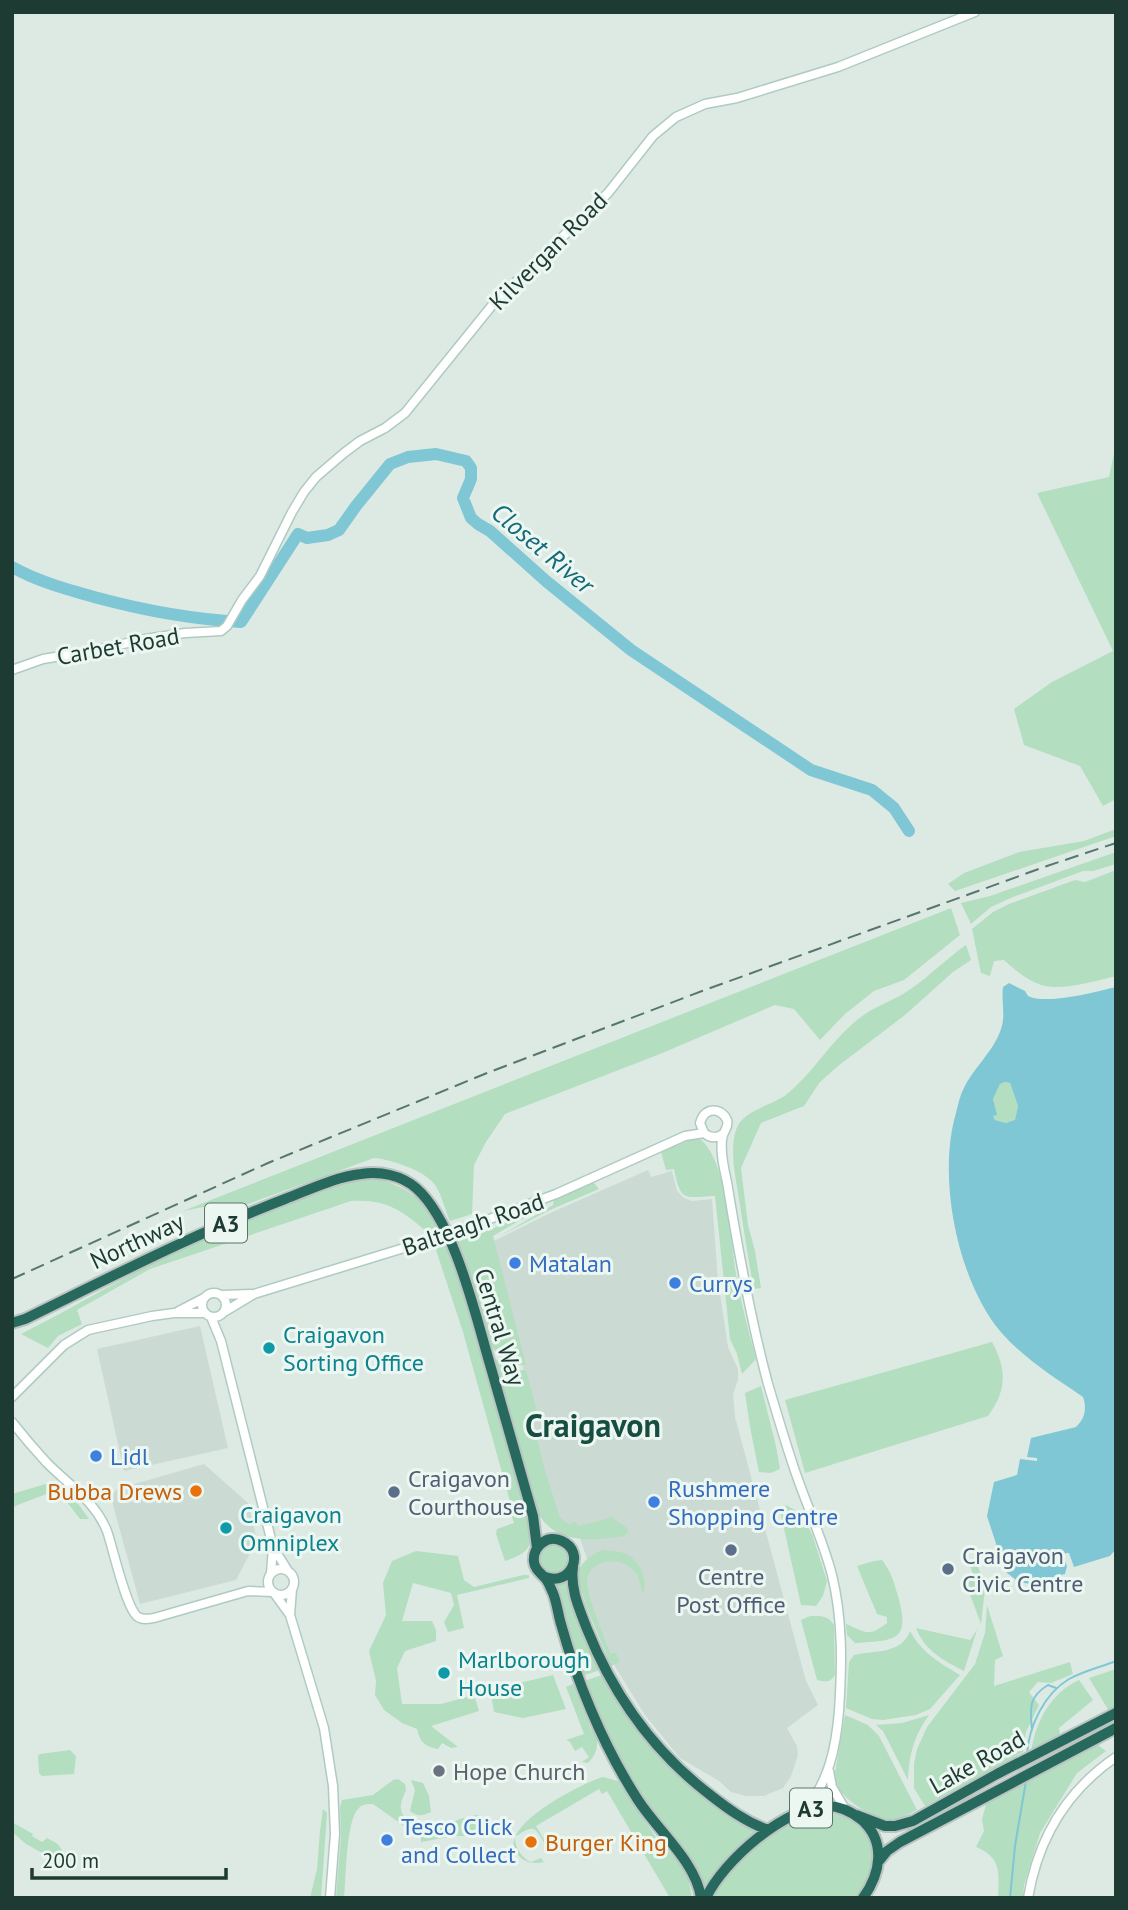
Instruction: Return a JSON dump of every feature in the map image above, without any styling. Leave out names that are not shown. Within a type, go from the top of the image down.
[{"type":"highway","name":"Northway","points":[[12,1326],[169,1248],[244,1215],[337,1180],[359,1174],[389,1174]]},
{"type":"highway","name":"Central Way","points":[[389,1174],[414,1186],[425,1197],[443,1224],[461,1269],[533,1516],[537,1548]]},
{"type":"highway","name":"A3","points":[[533,1516],[550,1535],[571,1548],[574,1554],[573,1590],[598,1656],[635,1718],[671,1762],[699,1787],[732,1812],[768,1830]]},
{"type":"highway","points":[[537,1548],[548,1540],[557,1539]]},
{"type":"highway","name":"A3","points":[[537,1548],[534,1563],[545,1577],[553,1595],[580,1682],[605,1741],[645,1811],[693,1871],[704,1898]]},
{"type":"highway","points":[[545,1577],[561,1578],[573,1567]]},
{"type":"highway","name":"Lake Road","points":[[856,1815],[878,1824],[903,1825],[1116,1713]]},
{"type":"highway","name":"Lake Road","points":[[878,1862],[887,1851],[901,1842],[1116,1728]]},
{"type":"highway","name":"A3","points":[[704,1898],[730,1864],[752,1842],[803,1811],[826,1805],[845,1809],[866,1824],[874,1836],[878,1862]]},
{"type":"highway","points":[[863,1898],[874,1880],[878,1862]]},
{"type":"street","name":"Kilvergan Road","points":[[226,627],[260,576],[292,512],[316,477],[360,441],[385,428],[405,413],[494,303],[608,193],[653,136],[676,117],[705,104],[737,98],[838,67],[975,12]]},
{"type":"street","name":"Carbet Road","points":[[12,670],[43,659],[145,639],[221,631],[226,627]]},
{"type":"street","points":[[723,1160],[700,1123],[707,1112],[717,1111],[722,1114],[727,1124],[723,1134],[723,1160],[757,1342],[793,1465],[832,1576],[840,1627],[842,1668],[838,1721],[829,1771],[817,1794],[803,1811]]},
{"type":"street","name":"Balteagh Road","points":[[215,1314],[254,1294],[430,1240],[593,1179],[685,1136],[700,1123]]},
{"type":"street","points":[[707,1135],[715,1138],[723,1134]]},
{"type":"street","name":"Balteagh Road","points":[[685,1136],[707,1135]]},
{"type":"street","points":[[12,1397],[64,1345],[88,1330],[174,1313],[215,1314],[226,1305],[222,1295],[211,1293],[174,1313]]},
{"type":"street","name":"Balteagh Road","points":[[222,1295],[254,1294]]},
{"type":"street","points":[[204,1298],[202,1306],[215,1314],[273,1547],[293,1579],[290,1615]]},
{"type":"street","points":[[12,1422],[46,1462],[87,1499],[99,1514],[128,1600],[139,1617],[154,1618],[248,1591],[284,1594],[292,1589]]},
{"type":"street","points":[[273,1547],[268,1586],[290,1615],[324,1728],[334,1797],[335,1834],[330,1898]]},
{"type":"street","points":[[248,1591],[278,1569],[288,1571]]},
{"type":"street","points":[[1028,1898],[1037,1857],[1058,1814],[1078,1788],[1116,1757]]},
{"type":"street","points":[[829,1771],[832,1787],[845,1809]]},
{"type":"shaded area","name":"Rushmere Shopping Centre","points":[[648,1170],[651,1177],[672,1171],[677,1191],[684,1198],[692,1201],[712,1199],[718,1281],[728,1347],[738,1369],[738,1380],[733,1394],[735,1417],[806,1681],[818,1705],[787,1728],[797,1746],[798,1755],[791,1776],[783,1788],[764,1796],[746,1796],[731,1792],[719,1781],[680,1758],[645,1715],[611,1660],[581,1580],[589,1565],[580,1538],[562,1530],[529,1431],[534,1412],[492,1242]]},
{"type":"shaded area","points":[[200,1326],[228,1448],[124,1471],[97,1349]]},
{"type":"shaded area","points":[[204,1464],[248,1503],[257,1540],[236,1580],[140,1604],[112,1501],[113,1494],[117,1489]]},
{"type":"green space","points":[[1115,449],[1116,799],[1103,806],[1080,766],[1024,745],[1014,709],[1052,682],[1113,651],[1037,493],[1109,477]]},
{"type":"green space","points":[[1116,829],[1116,836],[955,891],[948,884],[964,873],[1019,852],[1084,841]]},
{"type":"green space","points":[[1116,852],[1116,864],[1083,871],[1013,897],[991,907],[971,924],[961,903],[990,896]]},
{"type":"green space","points":[[1116,870],[1116,976],[1072,986],[1045,986],[1028,979],[1004,960],[994,961],[990,976],[981,973],[972,929],[993,912],[1075,880],[1085,882]]},
{"type":"green space","points":[[951,908],[960,935],[904,980],[874,991],[845,1014],[820,1040],[794,1009],[775,1005],[660,1054],[505,1114],[474,1165],[472,1214],[450,1221],[440,1193],[424,1175],[407,1167],[374,1158],[229,1211],[219,1204],[183,1211]]},
{"type":"green space","points":[[966,945],[971,960],[838,1066],[820,1082],[804,1106],[761,1123],[741,1168],[748,1225],[761,1288],[754,1289],[734,1165],[734,1138],[739,1123],[751,1113],[787,1094],[857,1020],[905,993]]},
{"type":"green space","points":[[1010,1083],[1018,1106],[1015,1121],[1006,1123],[995,1120],[993,1116],[996,1115],[993,1099],[1000,1084]]},
{"type":"green space","points":[[697,1137],[707,1147],[722,1181],[737,1280],[756,1359],[742,1374],[730,1339],[715,1196],[690,1197],[682,1193],[674,1169],[666,1170],[661,1152]]},
{"type":"green space","points":[[368,1176],[390,1182],[410,1193],[427,1208],[440,1227],[427,1232],[384,1204],[351,1201],[150,1269],[77,1310],[82,1324],[58,1336],[48,1348],[21,1334],[145,1267],[238,1222],[289,1201]]},
{"type":"green space","points":[[593,1182],[599,1189],[498,1237],[553,1205],[554,1198]]},
{"type":"green space","points":[[548,1202],[493,1236],[526,1365],[512,1364],[503,1360],[487,1342],[455,1241],[490,1230]]},
{"type":"green space","points":[[448,1244],[530,1523],[528,1548],[520,1555],[505,1561],[496,1534],[497,1529],[514,1523],[511,1505],[463,1332],[435,1247]]},
{"type":"green space","points":[[992,1342],[1000,1361],[1003,1380],[999,1398],[988,1416],[805,1473],[785,1400]]},
{"type":"green space","points":[[494,1358],[514,1371],[526,1370],[537,1412],[533,1423],[560,1518],[569,1524],[575,1522],[579,1526],[610,1516],[628,1529],[624,1536],[573,1538],[554,1530],[542,1520],[534,1505]]},
{"type":"green space","points":[[761,1386],[780,1469],[771,1473],[759,1472],[745,1393]]},
{"type":"green space","points":[[49,1483],[79,1505],[89,1519],[80,1519],[64,1498],[52,1492],[12,1508],[12,1494]]},
{"type":"green space","points":[[786,1505],[800,1513],[812,1534],[827,1581],[823,1596],[816,1606],[801,1605],[781,1515]]},
{"type":"green space","points":[[554,1543],[565,1547],[569,1558],[565,1569],[554,1573],[543,1569],[539,1558],[543,1547]]},
{"type":"green space","points":[[603,1550],[620,1552],[631,1557],[644,1577],[643,1594],[636,1573],[631,1567],[609,1561],[595,1566],[587,1579],[592,1605],[610,1653],[616,1653],[620,1662],[611,1666],[577,1580],[583,1564]]},
{"type":"green space","points":[[416,1551],[458,1556],[464,1580],[474,1587],[529,1575],[529,1578],[457,1595],[464,1628],[448,1632],[444,1622],[454,1605],[451,1593],[413,1583],[402,1621],[432,1621],[436,1630],[436,1641],[405,1651],[397,1668],[402,1704],[441,1704],[474,1695],[479,1711],[431,1726],[458,1747],[451,1748],[442,1743],[438,1749],[426,1745],[417,1729],[402,1723],[384,1710],[375,1695],[376,1681],[369,1651],[386,1615],[383,1583],[392,1561]]},
{"type":"green space","points":[[882,1560],[898,1596],[902,1611],[901,1630],[890,1639],[855,1643],[847,1635],[846,1624],[871,1632],[887,1623],[887,1617],[877,1614],[857,1566]]},
{"type":"green space","points":[[977,1563],[985,1589],[981,1624],[965,1581],[974,1578],[970,1565]]},
{"type":"green space","points":[[566,1579],[572,1602],[600,1670],[582,1676],[552,1582]]},
{"type":"green space","points":[[987,1605],[1003,1656],[995,1660],[994,1686],[1070,1662],[1073,1674],[1051,1683],[1038,1682],[1029,1692],[1039,1705],[1026,1732],[1023,1752],[925,1806],[914,1788],[917,1749],[927,1727],[975,1664],[985,1633]]},
{"type":"green space","points":[[810,1616],[827,1618],[834,1625],[835,1675],[827,1681],[817,1680],[801,1620]]},
{"type":"green space","points":[[916,1628],[970,1640],[977,1630],[964,1671],[930,1649]]},
{"type":"green space","points":[[910,1631],[926,1651],[960,1675],[930,1709],[916,1715],[872,1719],[846,1708],[849,1662],[854,1655],[894,1648],[906,1639]]},
{"type":"green space","points":[[1116,1669],[1116,1707],[1109,1711],[1089,1678]]},
{"type":"green space","points":[[553,1675],[566,1709],[523,1718],[494,1712],[490,1688]]},
{"type":"green space","points":[[602,1675],[649,1744],[677,1773],[728,1815],[746,1825],[761,1829],[730,1856],[705,1888],[685,1852],[626,1770],[611,1741],[584,1681]]},
{"type":"green space","points":[[1079,1680],[1093,1700],[1059,1728],[1060,1735],[1031,1753],[1036,1731],[1046,1710],[1060,1693]]},
{"type":"green space","points":[[573,1684],[596,1735],[596,1752],[588,1763],[582,1762],[589,1757],[582,1747],[575,1751],[566,1740],[584,1734],[566,1687]]},
{"type":"green space","points":[[845,1715],[868,1725],[879,1736],[917,1810],[898,1819],[885,1819],[855,1805],[839,1789],[835,1773]]},
{"type":"green space","points":[[929,1715],[913,1746],[908,1780],[883,1731],[876,1725],[902,1723]]},
{"type":"green space","points":[[1095,1743],[1106,1751],[1077,1773],[1040,1833],[1024,1885],[1023,1898],[998,1898],[995,1861],[976,1847],[984,1831],[982,1819],[987,1801]]},
{"type":"green space","points":[[70,1750],[76,1756],[74,1774],[42,1776],[39,1773],[40,1754]]},
{"type":"green space","points":[[603,1777],[618,1781],[657,1839],[687,1871],[692,1898],[670,1898],[607,1791],[602,1794],[599,1789],[536,1826],[548,1846],[534,1829],[516,1836],[528,1820],[560,1797]]},
{"type":"green space","points":[[398,1779],[405,1784],[401,1807],[405,1818],[418,1822],[430,1833],[460,1819],[477,1815],[479,1836],[454,1836],[421,1842],[421,1838],[373,1804],[363,1805],[354,1815],[351,1825],[344,1898],[336,1898],[342,1800],[373,1795]]},
{"type":"green space","points":[[411,1780],[423,1783],[429,1796],[431,1812],[420,1815],[410,1811],[415,1790]]},
{"type":"green space","points":[[323,1809],[327,1813],[321,1898],[310,1898],[317,1869]]},
{"type":"green space","points":[[819,1811],[843,1815],[862,1828],[868,1837],[872,1848],[870,1873],[856,1898],[712,1898],[740,1859],[758,1843],[787,1823]]},
{"type":"green space","points":[[12,1822],[42,1842],[47,1838],[58,1844],[62,1850],[58,1857],[53,1859],[26,1844],[12,1832]]},
{"type":"green space","points":[[515,1840],[517,1848],[525,1858],[531,1862],[541,1858],[544,1862],[537,1863],[530,1862],[521,1858],[514,1844]]},
{"type":"water","points":[[1009,983],[1025,991],[1028,996],[1047,999],[1071,997],[1116,987],[1116,1549],[1110,1556],[1074,1567],[1069,1553],[1066,1553],[1063,1556],[1067,1566],[1065,1574],[1030,1584],[1019,1582],[1007,1573],[1003,1565],[987,1516],[994,1482],[1017,1475],[1020,1459],[1037,1461],[1037,1458],[1027,1457],[1031,1438],[1076,1427],[1083,1417],[1085,1405],[1083,1397],[1029,1358],[1000,1331],[972,1284],[955,1226],[950,1196],[951,1139],[963,1091],[994,1045],[1001,1029],[1003,987]],"holes":[[[1010,1083],[1018,1106],[1015,1120],[1006,1123],[995,1120],[993,1116],[997,1115],[993,1099],[1000,1084]]]},
{"type":"waterway","name":"Closet River","points":[[12,567],[54,585],[116,603],[186,617],[241,622],[298,534],[307,538],[328,535],[339,530],[390,464],[408,457],[436,454],[466,461],[471,468],[471,479],[463,498],[471,518],[490,531],[546,581],[631,650],[811,770],[872,790],[894,808],[909,831]]},
{"type":"waterway","points":[[1027,1754],[1039,1712],[1052,1693],[1074,1676],[1116,1661]]},
{"type":"waterway","points":[[1032,1730],[1031,1710],[1034,1699],[1048,1685],[1056,1688]]},
{"type":"waterway","points":[[1010,1898],[1026,1781]]},
{"type":"railway","points":[[12,1279],[268,1163],[487,1073],[702,991],[1116,843]]},
{"type":"place","name":"Matalan","points":[[515,1263]]},
{"type":"place","name":"Currys","points":[[675,1283]]},
{"type":"place","name":"Craigavon Sorting Office","points":[[269,1348]]},
{"type":"place","name":"Lidl","points":[[96,1456]]},
{"type":"place","name":"Bubba Drews","points":[[196,1491]]},
{"type":"place","name":"Craigavon Courthouse","points":[[394,1492]]},
{"type":"place","name":"Rushmere Shopping Centre","points":[[654,1502]]},
{"type":"place","name":"Craigavon Omniplex","points":[[226,1528]]},
{"type":"place","name":"Centre Post Office","points":[[731,1550]]},
{"type":"place","name":"Craigavon Civic Centre","points":[[948,1569]]},
{"type":"place","name":"Marlborough House","points":[[444,1673]]},
{"type":"place","name":"Hope Church","points":[[439,1771]]},
{"type":"place","name":"Tesco Click and Collect","points":[[387,1840]]},
{"type":"place","name":"Burger King","points":[[531,1842]]},
{"type":"district","name":"Craigavon","points":[[593,1425]]}]
